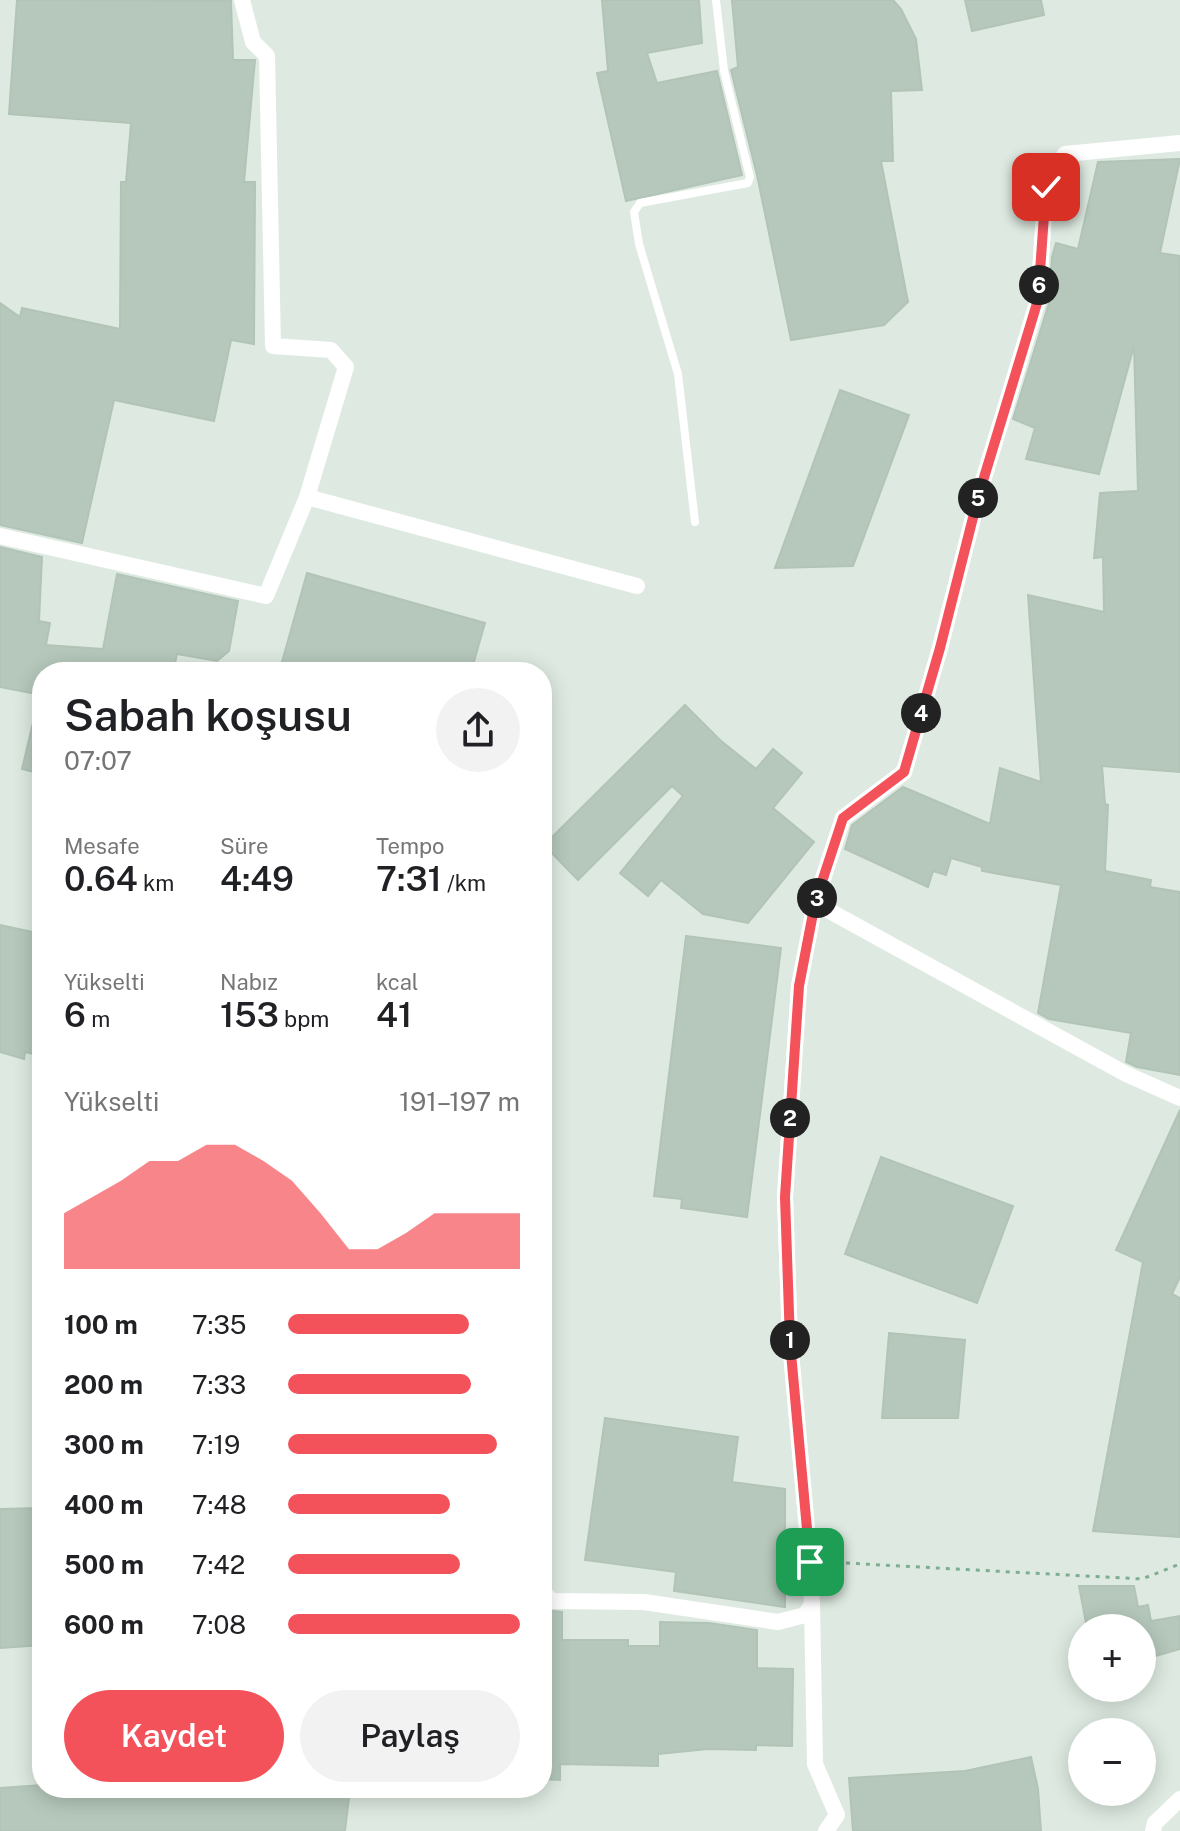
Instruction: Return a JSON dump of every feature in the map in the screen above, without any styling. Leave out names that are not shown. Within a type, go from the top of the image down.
[{"type":"street","points":[[0,536],[266,596],[307,497],[346,367],[331,350],[273,346],[267,56],[253,42],[242,0]]},
{"type":"street","points":[[826,1831],[837,1815],[815,1764],[810,1562],[790,1342],[785,1197],[799,986],[815,903],[843,818],[904,772],[940,648],[979,494],[1038,300],[1046,187],[1065,154],[1180,143]]},
{"type":"street","points":[[307,497],[637,586]]},
{"type":"street","points":[[815,903],[1126,1074],[1180,1098]]},
{"type":"street","points":[[552,1601],[644,1602],[778,1622],[805,1615],[812,1604]]},
{"type":"street","points":[[1153,1831],[1155,1823],[1180,1799]]},
{"type":"lane","points":[[695,522],[678,374],[639,244],[634,212],[640,203],[748,183],[750,177],[724,71],[716,0]]},
{"type":"path","points":[[810,1562],[1142,1579],[1180,1564]]},
{"type":"building","points":[[17,0],[231,1],[233,60],[255,60],[244,182],[255,182],[254,344],[231,340],[214,421],[114,400],[82,543],[0,525],[0,303],[20,317],[22,308],[120,329],[121,182],[126,182],[131,123],[9,114]]},
{"type":"building","points":[[602,0],[699,0],[702,43],[647,53],[657,83],[717,71],[742,175],[626,201],[597,73],[608,71]]},
{"type":"building","points":[[732,0],[893,0],[916,39],[922,90],[891,91],[893,161],[881,161],[908,302],[884,325],[791,340],[757,175],[731,70],[738,67]]},
{"type":"building","points":[[965,0],[1041,0],[1044,15],[972,31]]},
{"type":"building","points":[[1180,159],[1160,253],[1180,256],[1180,772],[1102,766],[1105,804],[1108,805],[1105,871],[1151,880],[1150,887],[1180,892],[1180,1075],[1126,1062],[1131,1033],[1049,1019],[1038,1013],[1061,885],[982,871],[982,867],[951,858],[946,875],[933,871],[928,887],[845,849],[852,825],[903,787],[990,824],[1000,768],[1041,782],[1028,595],[1104,612],[1103,557],[1094,558],[1100,493],[1138,491],[1134,346],[1099,474],[1026,459],[1035,428],[1013,419],[1049,303],[1056,243],[1078,249],[1098,162]]},
{"type":"building","points":[[840,390],[909,415],[853,566],[775,568]]},
{"type":"building","points":[[0,547],[42,557],[39,621],[50,623],[46,645],[103,649],[117,574],[238,601],[229,651],[217,661],[177,654],[175,662],[32,662],[32,693],[0,687]]},
{"type":"building","points":[[307,573],[485,623],[474,662],[282,662]]},
{"type":"building","points":[[685,705],[720,740],[756,769],[773,749],[802,773],[773,808],[814,842],[748,923],[703,914],[661,880],[648,896],[620,873],[683,796],[672,786],[578,880],[552,853],[552,837]]},
{"type":"building","points":[[32,727],[32,772],[22,769]]},
{"type":"building","points":[[0,925],[32,932],[32,1054],[25,1052],[24,1059],[0,1052]]},
{"type":"building","points":[[686,936],[781,948],[747,1217],[681,1208],[682,1199],[654,1196]]},
{"type":"building","points":[[1180,1110],[1180,1277],[1172,1294],[1180,1298],[1180,1537],[1093,1531],[1143,1262],[1116,1250]]},
{"type":"building","points":[[881,1157],[1013,1206],[977,1303],[845,1254]]},
{"type":"building","points":[[889,1333],[965,1340],[958,1418],[882,1418]]},
{"type":"building","points":[[605,1418],[738,1437],[732,1482],[785,1489],[785,1607],[674,1591],[676,1572],[585,1560]]},
{"type":"building","points":[[32,1508],[32,1646],[0,1648],[0,1509]]},
{"type":"building","points":[[1079,1586],[1134,1586],[1138,1607],[1148,1605],[1150,1614],[1084,1614]]},
{"type":"building","points":[[552,1611],[562,1612],[562,1640],[628,1640],[628,1646],[660,1646],[660,1622],[709,1623],[757,1630],[757,1668],[793,1669],[792,1746],[756,1745],[756,1750],[708,1749],[658,1754],[658,1766],[560,1764],[560,1780],[552,1780]]},
{"type":"building","points":[[1180,1616],[1180,1649],[1156,1656],[1156,1620]]},
{"type":"building","points":[[1031,1757],[1038,1789],[1041,1831],[853,1831],[849,1778],[965,1771]]},
{"type":"building","points":[[32,1786],[32,1798],[349,1798],[345,1831],[0,1831],[0,1788]]},
{"type":"route","points":[[810,1562],[790,1342],[785,1197],[799,986],[815,903],[843,818],[904,772],[940,648],[979,494],[1038,300],[1046,187]]}]
